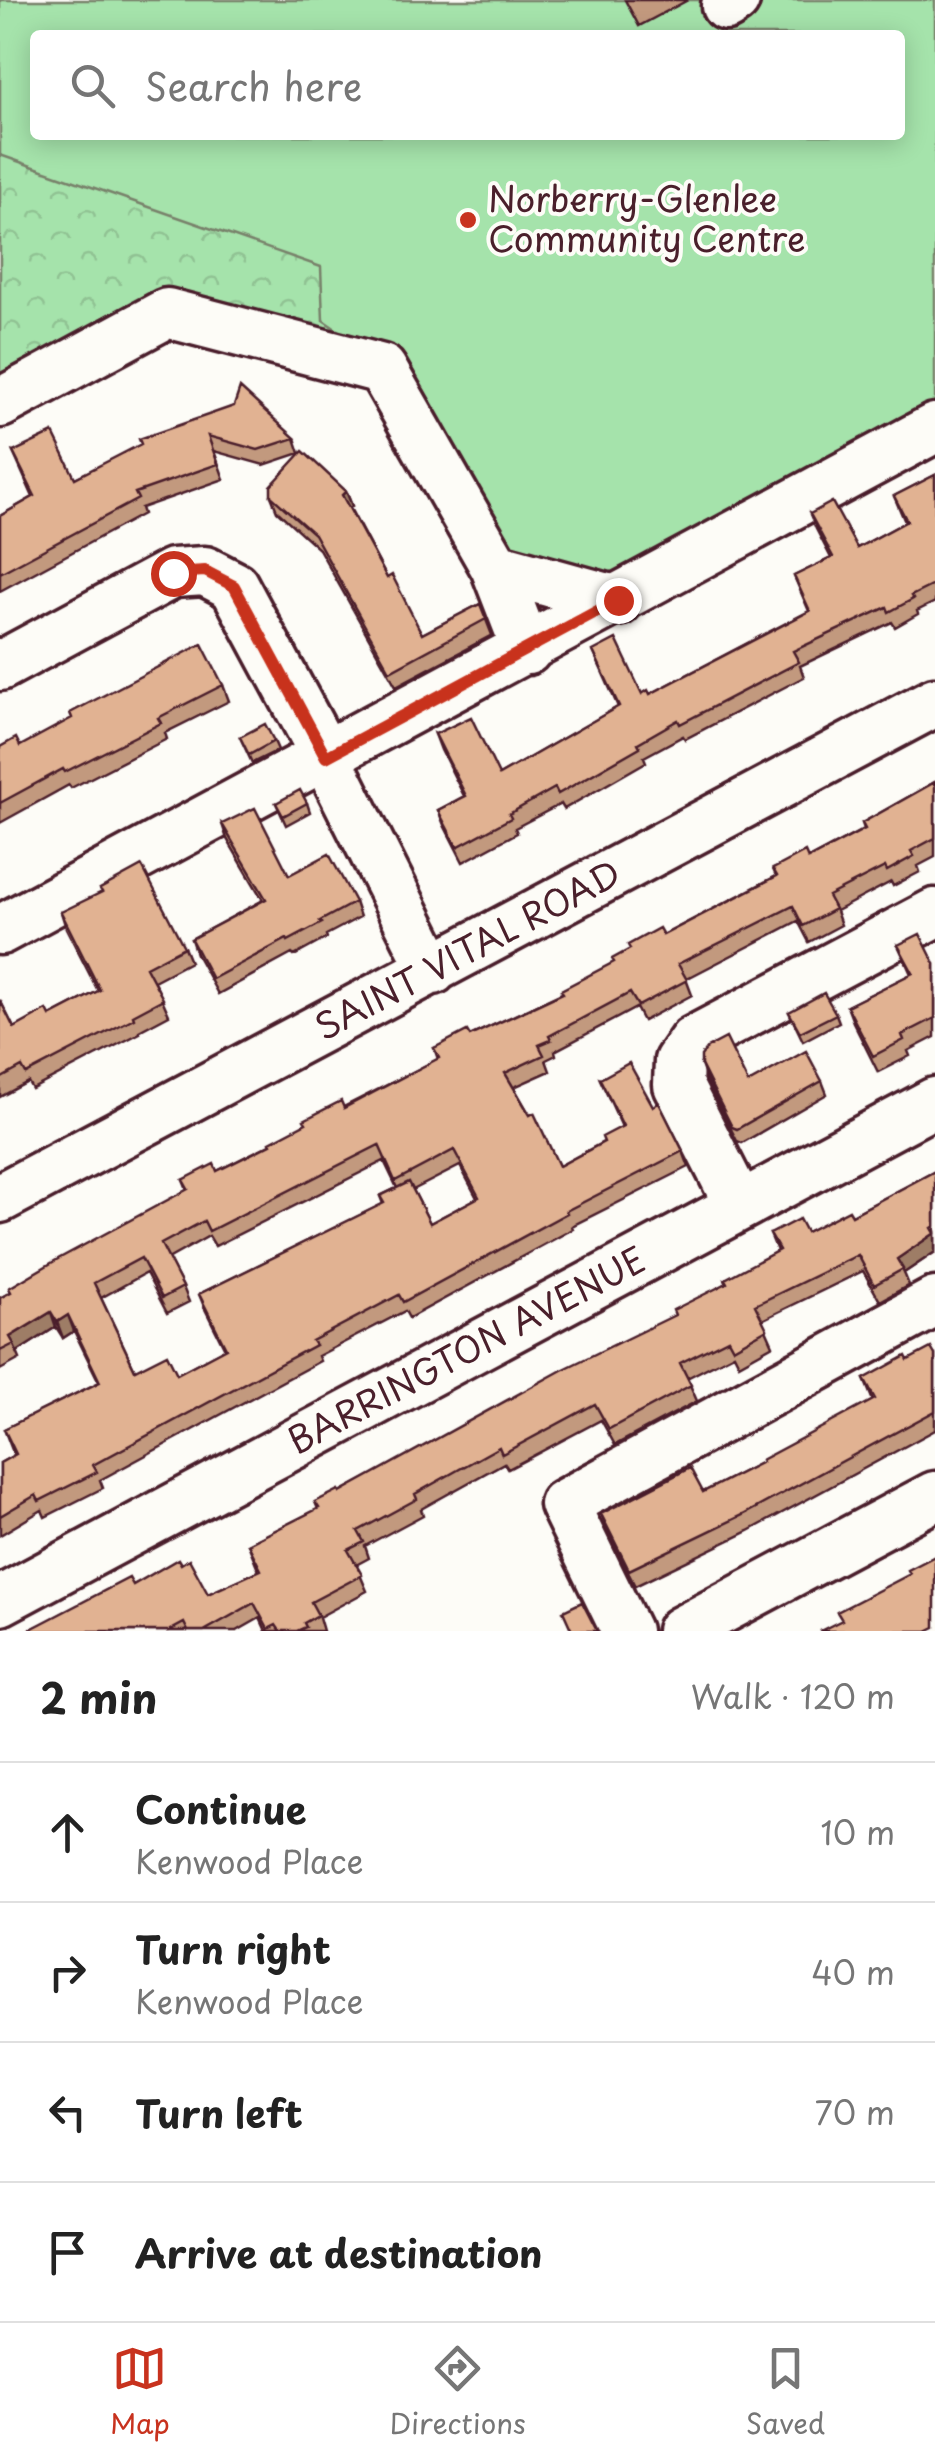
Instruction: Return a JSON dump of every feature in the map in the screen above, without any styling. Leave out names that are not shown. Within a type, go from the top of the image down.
[{"type":"street","points":[[0,403],[167,313],[382,369],[495,567],[526,650]]},
{"type":"street","points":[[0,930],[935,428]]},
{"type":"street","points":[[495,567],[618,600]]},
{"type":"street","points":[[0,666],[173,573],[205,571],[234,586],[326,757],[433,970]]},
{"type":"street","name":"SAINT VITAL ROAD","points":[[0,1198],[935,702]]},
{"type":"street","points":[[738,1205],[678,1084],[679,1062],[693,1042],[935,913]]},
{"type":"street","name":"BARRINGTON AVENUE","points":[[0,1601],[935,1102]]},
{"type":"street","points":[[626,1631],[564,1504],[935,1302]]},
{"type":"street","points":[[680,1631],[935,1496]]},
{"type":"green space","name":"Norberry-Glenlee Community Centre","points":[[0,0],[935,0],[935,422],[618,592],[495,567],[385,363],[165,306],[0,395]]},
{"type":"green space","points":[[0,155],[321,267],[323,320],[385,363],[165,306],[0,397]]},
{"type":"building","points":[[240,388],[295,438],[258,450],[208,436],[218,464],[135,493],[138,499],[0,573],[0,516],[35,496],[13,452],[53,433],[75,478],[141,444],[139,439],[234,406]]},
{"type":"building","points":[[303,451],[346,491],[342,495],[387,578],[392,575],[422,634],[480,604],[486,619],[390,671],[314,534],[271,496],[271,486]]},
{"type":"building","points":[[935,475],[935,584],[889,612],[887,607],[793,651],[799,662],[680,724],[678,720],[638,743],[640,747],[558,794],[555,788],[509,814],[511,818],[457,847],[438,810],[466,796],[435,734],[471,717],[499,775],[619,706],[593,651],[616,639],[642,694],[648,690],[650,694],[810,611],[794,576],[833,557],[810,514],[832,502],[857,548],[907,521],[894,496]]},
{"type":"building","points":[[202,644],[223,685],[158,718],[161,723],[0,803],[0,747],[16,738],[20,746],[72,718],[70,713]]},
{"type":"building","points":[[265,724],[274,741],[249,755],[240,737]]},
{"type":"building","points":[[935,782],[935,838],[911,851],[914,856],[828,896],[835,909],[803,926],[793,906],[678,964],[687,980],[638,1006],[630,993],[549,1036],[551,1040],[539,1045],[544,1055],[505,1073],[530,1115],[534,1113],[559,1166],[604,1142],[602,1137],[623,1126],[600,1079],[629,1063],[653,1106],[659,1103],[683,1151],[403,1302],[399,1295],[312,1341],[315,1345],[93,1465],[97,1472],[39,1501],[36,1495],[0,1516],[0,1463],[16,1454],[4,1429],[100,1382],[68,1315],[57,1322],[51,1312],[10,1337],[14,1344],[0,1351],[0,1298],[11,1292],[9,1288],[188,1189],[183,1180],[214,1164],[217,1171],[271,1144],[306,1123],[304,1120],[341,1101],[344,1108],[439,1058],[434,1048],[467,1031],[470,1036],[563,993],[561,990],[614,962],[612,959],[630,949],[628,945],[659,928],[663,935],[777,876],[773,869],[805,852],[808,859],[865,829],[862,823]],"holes":[[[379,1145],[395,1181],[454,1150],[479,1197],[430,1223],[409,1182],[380,1196],[384,1203],[199,1294],[226,1348],[177,1374],[167,1354],[135,1370],[94,1283],[141,1258],[162,1298],[183,1287],[161,1244],[204,1221],[209,1231]]]},
{"type":"building","points":[[300,790],[307,803],[283,816],[276,803]]},
{"type":"building","points":[[255,808],[289,875],[329,854],[355,902],[212,979],[191,939],[266,899],[222,824]]},
{"type":"building","points":[[142,866],[184,947],[146,967],[163,999],[26,1074],[22,1067],[0,1079],[0,1000],[14,1028],[47,1010],[50,1016],[100,990],[61,912]]},
{"type":"building","points":[[920,934],[935,964],[935,1018],[873,1056],[847,1006],[913,973],[898,945]]},
{"type":"building","points":[[824,993],[836,1014],[800,1032],[789,1012]]},
{"type":"building","points":[[726,1038],[748,1083],[806,1051],[822,1081],[737,1129],[732,1127],[701,1065],[707,1048]]},
{"type":"building","points":[[935,1171],[935,1233],[897,1259],[903,1269],[874,1285],[858,1255],[755,1305],[767,1329],[733,1348],[728,1339],[680,1363],[691,1385],[609,1429],[595,1404],[502,1454],[499,1447],[415,1494],[417,1499],[358,1531],[364,1542],[348,1550],[362,1575],[311,1602],[318,1615],[304,1623],[306,1627],[280,1631],[276,1625],[268,1629],[254,1603],[204,1631],[188,1631],[184,1623],[169,1631],[27,1631],[129,1578],[133,1585],[178,1559],[181,1564],[189,1559],[208,1594],[261,1570],[248,1544],[319,1508],[315,1502],[562,1370],[675,1315],[673,1310],[727,1283],[725,1279],[779,1250],[770,1234],[799,1219],[806,1232],[849,1210],[852,1215]]},
{"type":"building","points":[[931,1348],[935,1355],[935,1411],[743,1515],[629,1570],[601,1514],[690,1468],[703,1492],[875,1399],[864,1379],[906,1356],[908,1360]]},
{"type":"building","points":[[935,1556],[935,1627],[930,1631],[820,1631],[842,1620],[837,1612],[910,1574],[908,1570]]},
{"type":"building","points":[[582,1602],[597,1631],[572,1631],[563,1611]]},
{"type":"place","name":"Norberry-Glenlee Community Centre","points":[[468,220]]},
{"type":"route","points":[[173,573],[205,571],[234,586],[326,757],[618,600]]}]
